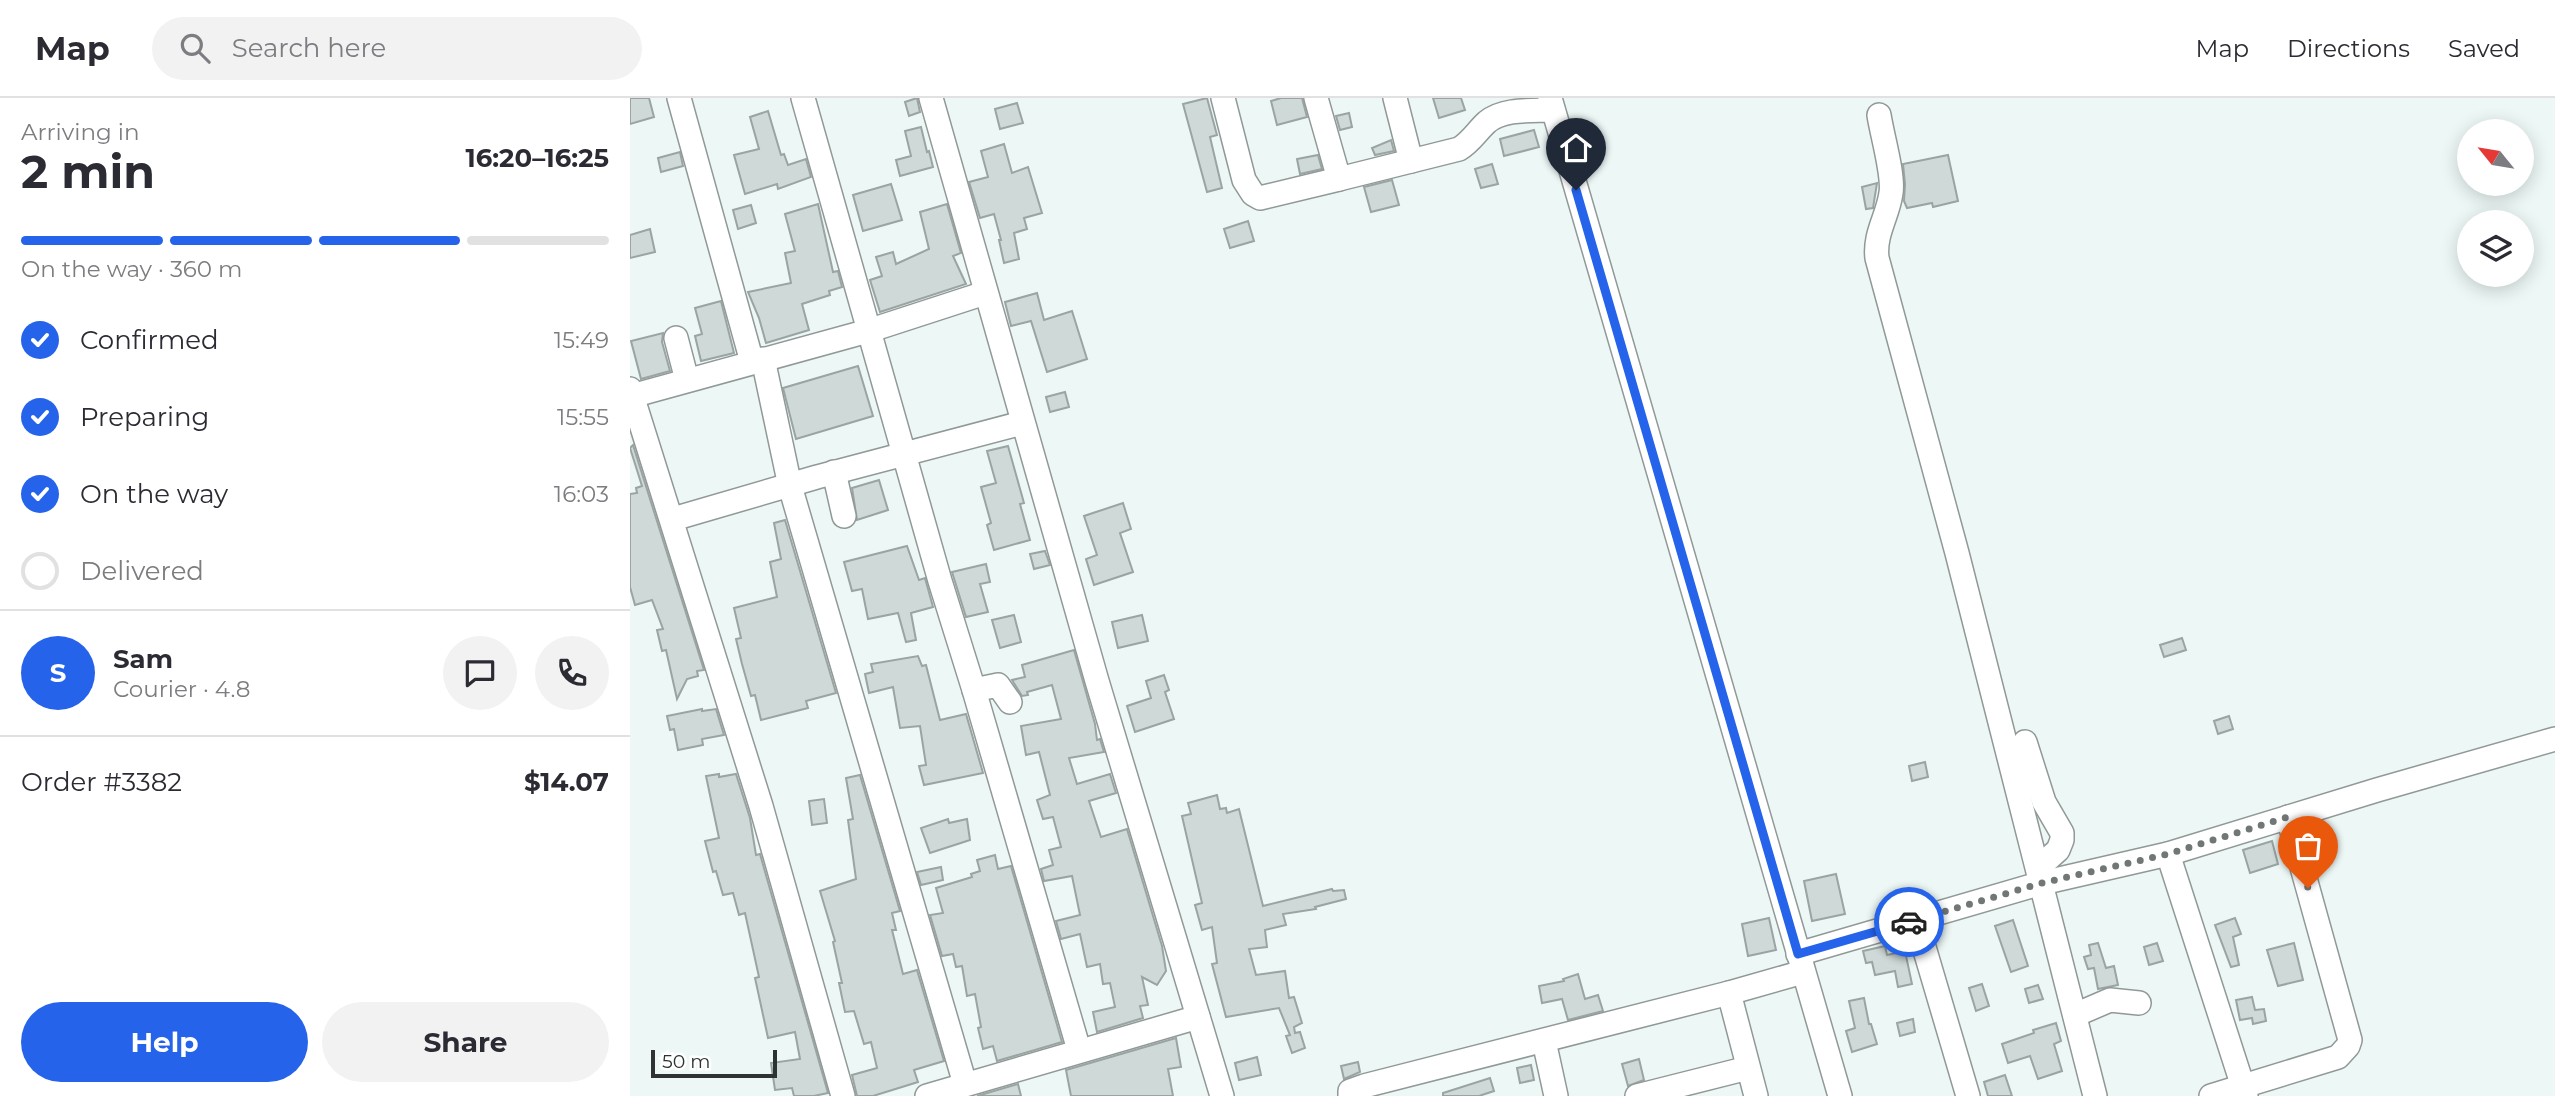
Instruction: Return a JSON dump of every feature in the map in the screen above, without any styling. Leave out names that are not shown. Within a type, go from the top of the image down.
[{"type":"street","points":[[679,98],[758,360],[790,486],[965,1084]]},
{"type":"street","points":[[803,98],[940,581],[1079,1050]]},
{"type":"street","points":[[931,98],[1022,422],[1222,1096]]},
{"type":"street","points":[[1223,98],[1244,180],[1259,198],[1459,149],[1484,125],[1501,114],[1551,104],[1840,1096]]},
{"type":"street","points":[[1316,98],[1339,179]]},
{"type":"street","points":[[1395,98],[1411,161]]},
{"type":"street","points":[[1879,115],[1891,186],[1877,237],[1877,258],[1957,553],[2095,1096]]},
{"type":"street","points":[[844,1096],[761,806],[631,392],[687,380],[868,331],[985,293]]},
{"type":"street","points":[[676,338],[687,380]]},
{"type":"street","points":[[673,519],[834,472],[1022,422]]},
{"type":"street","points":[[834,472],[844,516]]},
{"type":"street","points":[[974,690],[998,685],[1010,702]]},
{"type":"street","points":[[1345,1094],[1729,993],[1801,963],[2040,876],[2168,854],[2555,739]]},
{"type":"street","points":[[2025,742],[2044,802],[2062,833],[2058,850],[2040,876]]},
{"type":"street","points":[[2211,1096],[2245,1091],[2338,1057],[2350,1040],[2288,817]]},
{"type":"street","points":[[2168,854],[2245,1091]]},
{"type":"street","points":[[1916,920],[1968,1096]]},
{"type":"street","points":[[1729,993],[1756,1096]]},
{"type":"street","points":[[2075,1015],[2110,1000],[2139,1003]]},
{"type":"street","points":[[927,1096],[1198,1017]]},
{"type":"street","points":[[1544,1041],[1556,1096]]},
{"type":"street","points":[[1637,1096],[1748,1068]]},
{"type":"building","points":[[630,98],[649,98],[654,117],[630,124]]},
{"type":"building","points":[[917,98],[920,112],[909,116],[905,102]]},
{"type":"building","points":[[1207,98],[1217,135],[1210,137],[1222,188],[1207,192],[1183,104]]},
{"type":"building","points":[[1302,98],[1307,117],[1277,125],[1271,101]]},
{"type":"building","points":[[1433,98],[1461,98],[1465,110],[1439,118]]},
{"type":"building","points":[[1017,103],[1023,123],[1000,129],[995,109]]},
{"type":"building","points":[[768,111],[781,155],[784,154],[788,165],[806,159],[811,177],[778,189],[777,184],[745,194],[734,155],[759,149],[750,117]]},
{"type":"building","points":[[1349,113],[1352,127],[1340,130],[1336,116]]},
{"type":"building","points":[[921,127],[933,167],[900,176],[896,160],[911,156],[905,131]]},
{"type":"building","points":[[1534,130],[1539,147],[1504,156],[1500,139]]},
{"type":"building","points":[[1391,140],[1394,151],[1375,155],[1372,148]]},
{"type":"building","points":[[1004,144],[1012,173],[1028,167],[1042,213],[1024,218],[1027,229],[1014,233],[1019,259],[1004,263],[994,214],[980,218],[969,182],[988,177],[981,151]]},
{"type":"building","points":[[680,152],[683,166],[661,172],[658,158]]},
{"type":"building","points":[[1318,155],[1322,169],[1300,174],[1297,159]]},
{"type":"building","points":[[1948,155],[1958,201],[1933,207],[1932,203],[1907,208],[1904,201],[1903,164]]},
{"type":"building","points":[[1492,164],[1498,184],[1481,188],[1475,169]]},
{"type":"building","points":[[1392,180],[1399,205],[1371,212],[1364,187]]},
{"type":"building","points":[[1877,183],[1873,208],[1866,209],[1862,187]]},
{"type":"building","points":[[891,184],[902,220],[863,231],[853,195]]},
{"type":"building","points":[[818,204],[833,272],[838,271],[842,287],[829,291],[830,295],[802,304],[809,330],[766,343],[748,292],[791,283],[785,253],[795,251],[785,214]]},
{"type":"building","points":[[947,204],[961,253],[953,256],[966,284],[880,312],[870,280],[882,276],[876,257],[893,252],[896,264],[929,249],[920,212]]},
{"type":"building","points":[[751,205],[756,223],[738,229],[733,210]]},
{"type":"building","points":[[1248,221],[1254,241],[1230,248],[1224,229]]},
{"type":"building","points":[[650,229],[655,252],[630,258],[630,235]]},
{"type":"building","points":[[1037,293],[1044,320],[1072,311],[1087,359],[1047,372],[1031,321],[1011,326],[1005,302]]},
{"type":"building","points":[[721,301],[734,353],[701,361],[695,336],[702,334],[695,308]]},
{"type":"building","points":[[663,333],[662,342],[670,371],[641,379],[631,341]]},
{"type":"building","points":[[858,366],[873,416],[796,439],[783,388]]},
{"type":"building","points":[[1065,392],[1069,407],[1050,412],[1046,397]]},
{"type":"building","points":[[633,445],[704,670],[697,671],[698,676],[687,679],[677,699],[666,650],[662,651],[657,630],[663,629],[652,600],[635,605],[630,587],[630,494],[637,493],[636,488],[642,486],[630,448]]},
{"type":"building","points":[[1008,446],[1024,503],[1020,504],[1030,540],[994,550],[987,525],[991,523],[981,487],[996,483],[987,451]]},
{"type":"building","points":[[879,480],[888,510],[857,520],[852,488]]},
{"type":"building","points":[[1123,503],[1131,529],[1120,533],[1133,572],[1094,585],[1086,559],[1097,555],[1084,516]]},
{"type":"building","points":[[785,520],[836,693],[806,701],[808,708],[761,720],[755,695],[751,696],[742,664],[736,639],[741,638],[734,608],[777,597],[770,562],[781,559],[774,523]]},
{"type":"building","points":[[907,546],[919,580],[925,578],[933,607],[911,613],[916,640],[906,642],[898,613],[868,619],[862,589],[852,591],[844,562]]},
{"type":"building","points":[[1045,551],[1050,565],[1034,569],[1030,554]]},
{"type":"building","points":[[986,564],[990,582],[980,584],[988,612],[966,617],[952,572]]},
{"type":"building","points":[[1014,615],[1021,642],[1000,648],[992,620]]},
{"type":"building","points":[[1142,615],[1148,641],[1118,648],[1112,622]]},
{"type":"building","points":[[2182,638],[2186,650],[2164,657],[2160,645]]},
{"type":"building","points":[[1074,650],[1097,740],[1100,739],[1104,752],[1069,758],[1077,784],[1110,774],[1116,793],[1089,801],[1101,837],[1127,829],[1162,946],[1166,971],[1157,985],[1142,977],[1148,1005],[1140,1006],[1143,1018],[1097,1032],[1093,1012],[1115,1007],[1110,983],[1103,984],[1100,964],[1087,967],[1080,934],[1061,939],[1056,921],[1080,915],[1072,876],[1044,881],[1041,869],[1053,865],[1049,850],[1061,847],[1053,817],[1043,819],[1037,800],[1050,795],[1039,752],[1026,755],[1021,726],[1061,719],[1052,685],[1022,696],[1012,680],[1025,677],[1022,665]]},
{"type":"building","points":[[918,656],[922,666],[926,665],[940,720],[966,714],[983,773],[924,785],[919,766],[926,765],[920,726],[900,728],[893,687],[869,693],[865,674],[873,672],[871,664]]},
{"type":"building","points":[[1164,675],[1169,690],[1165,692],[1174,719],[1135,732],[1127,706],[1151,698],[1146,681]]},
{"type":"building","points":[[716,709],[724,735],[702,739],[703,745],[678,750],[674,729],[670,730],[667,716]]},
{"type":"building","points":[[2229,716],[2233,729],[2218,734],[2214,721]]},
{"type":"building","points":[[1925,762],[1928,777],[1912,781],[1909,766]]},
{"type":"building","points":[[719,774],[719,777],[736,774],[750,818],[756,855],[760,854],[828,1093],[794,1096],[792,1088],[775,1090],[771,1063],[800,1059],[795,1032],[768,1038],[755,978],[759,977],[745,913],[739,915],[733,893],[723,895],[716,871],[713,872],[705,841],[719,838],[706,776]]},
{"type":"building","points":[[860,775],[900,911],[892,913],[896,930],[892,930],[903,974],[917,970],[944,1061],[914,1070],[918,1082],[873,1096],[857,1096],[852,1075],[877,1068],[871,1042],[864,1044],[854,1011],[845,1012],[833,942],[835,941],[820,891],[856,879],[848,820],[853,819],[846,778]]},
{"type":"building","points":[[1217,795],[1220,809],[1226,808],[1227,813],[1239,809],[1263,906],[1332,889],[1344,890],[1346,899],[1315,907],[1316,909],[1283,914],[1286,925],[1265,930],[1267,947],[1249,949],[1256,975],[1285,971],[1289,998],[1294,997],[1302,1023],[1294,1027],[1295,1033],[1300,1032],[1305,1048],[1292,1053],[1286,1036],[1290,1035],[1279,1008],[1226,1017],[1212,964],[1217,963],[1212,927],[1202,930],[1195,905],[1202,903],[1182,816],[1191,814],[1188,803]]},
{"type":"building","points":[[824,799],[827,823],[812,825],[809,801]]},
{"type":"building","points":[[948,819],[949,823],[967,819],[970,840],[930,853],[921,828]]},
{"type":"building","points":[[2272,841],[2278,864],[2250,873],[2243,850]]},
{"type":"building","points":[[995,855],[998,869],[1011,866],[1062,1042],[997,1061],[993,1046],[983,1049],[975,994],[967,996],[962,966],[956,967],[953,954],[942,956],[930,915],[943,913],[936,888],[972,877],[971,874],[980,871],[977,860]]},
{"type":"building","points":[[941,867],[943,880],[921,885],[917,872]]},
{"type":"building","points":[[1836,874],[1845,914],[1812,921],[1804,881]]},
{"type":"building","points":[[1769,918],[1776,950],[1748,956],[1742,924]]},
{"type":"building","points":[[2235,918],[2241,934],[2233,937],[2239,965],[2231,967],[2215,925]]},
{"type":"building","points":[[2013,920],[2028,966],[2011,972],[1995,926]]},
{"type":"building","points":[[2098,943],[2106,968],[2114,966],[2118,985],[2098,989],[2094,968],[2088,969],[2084,957],[2091,955],[2089,945]]},
{"type":"building","points":[[2157,943],[2163,961],[2149,965],[2144,947]]},
{"type":"building","points":[[2294,943],[2303,980],[2278,986],[2267,950]]},
{"type":"building","points":[[1885,946],[1887,955],[1905,951],[1912,984],[1898,987],[1895,971],[1875,975],[1872,962],[1866,963],[1863,951]]},
{"type":"building","points":[[1578,974],[1585,999],[1598,995],[1603,1011],[1568,1020],[1562,999],[1542,1003],[1539,986],[1564,981],[1563,979]]},
{"type":"building","points":[[1982,984],[1989,1006],[1976,1011],[1969,988]]},
{"type":"building","points":[[2038,985],[2043,999],[2029,1003],[2025,989]]},
{"type":"building","points":[[2252,997],[2255,1010],[2264,1009],[2266,1021],[2253,1024],[2252,1018],[2240,1020],[2236,1000]]},
{"type":"building","points":[[1864,998],[1869,1024],[1877,1044],[1852,1052],[1846,1031],[1855,1028],[1849,1001]]},
{"type":"building","points":[[1913,1019],[1915,1032],[1900,1036],[1897,1023]]},
{"type":"building","points":[[2056,1023],[2061,1041],[2054,1044],[2062,1071],[2038,1079],[2030,1056],[2008,1063],[2002,1044]]},
{"type":"building","points":[[1176,1038],[1181,1067],[1168,1069],[1173,1096],[1071,1096],[1066,1070]]},
{"type":"building","points":[[1257,1057],[1261,1075],[1239,1080],[1235,1063]]},
{"type":"building","points":[[1639,1059],[1644,1080],[1628,1086],[1622,1064]]},
{"type":"building","points":[[1358,1062],[1360,1072],[1344,1079],[1341,1066]]},
{"type":"building","points":[[1531,1065],[1534,1080],[1520,1083],[1517,1068]]},
{"type":"building","points":[[2005,1075],[2012,1096],[1988,1096],[1984,1082]]},
{"type":"building","points":[[1490,1078],[1494,1091],[1479,1096],[1443,1096],[1443,1093]]},
{"type":"building","points":[[1018,1084],[1021,1096],[977,1096]]},
{"type":"way so far","points":[[1909,922],[2042,883],[2168,854],[2288,817],[2308,888]]},
{"type":"route","points":[[1576,190],[1798,954],[1909,922]]}]
